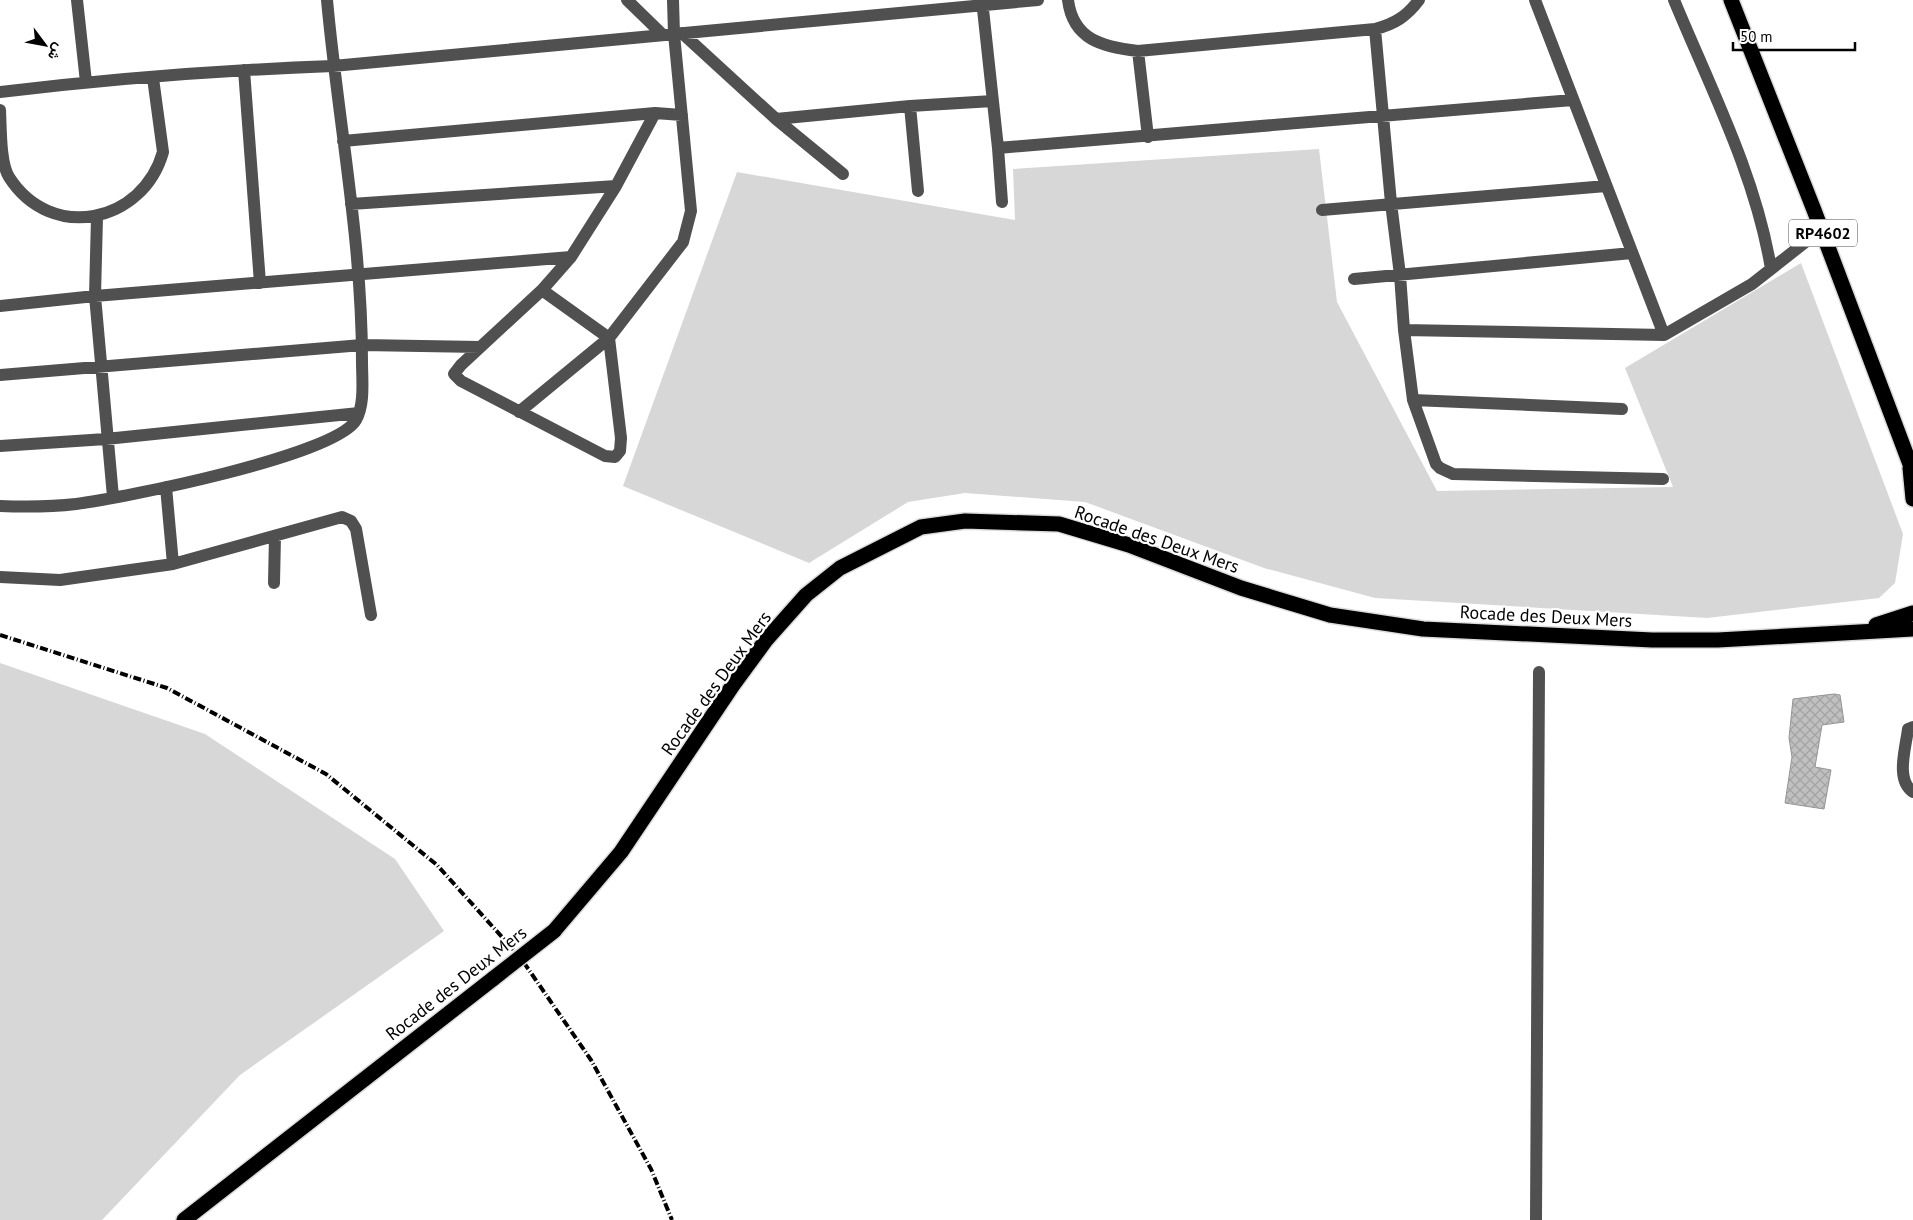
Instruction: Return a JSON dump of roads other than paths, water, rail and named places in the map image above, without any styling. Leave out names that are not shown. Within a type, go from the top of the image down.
[{"type":"highway","name":"RP4602","points":[[1731,0],[1822,229],[1912,470],[1913,499]]},
{"type":"highway","name":"Rocade des Deux Mers","points":[[184,1220],[554,930],[621,852],[733,685],[766,640],[806,595],[840,568],[921,527],[965,521],[1059,524],[1129,545],[1241,588],[1330,615],[1423,629],[1622,638],[1718,640],[1913,629]]},
{"type":"highway","name":"Rocade des Deux Mers","points":[[1860,631],[1913,613]]},
{"type":"street","points":[[77,0],[86,82]]},
{"type":"street","points":[[0,506],[36,507],[76,504],[166,488],[256,464],[343,434],[351,427],[359,413],[362,398],[362,345],[351,204],[333,66],[327,0]]},
{"type":"street","points":[[627,0],[673,34],[843,174]]},
{"type":"street","points":[[519,412],[609,338],[683,242],[691,210],[673,34],[672,0]]},
{"type":"street","points":[[0,92],[86,82],[244,70],[333,66],[982,3],[1038,0]]},
{"type":"street","points":[[1068,0],[1070,12],[1074,19],[1091,40],[1104,46],[1138,51],[1375,29],[1392,24],[1405,16],[1419,0]]},
{"type":"street","points":[[1535,0],[1664,336]]},
{"type":"street","points":[[1674,0],[1737,150],[1768,246],[1771,270]]},
{"type":"street","points":[[982,3],[1002,202]]},
{"type":"street","points":[[1375,29],[1404,330],[1413,400],[1436,464],[1453,474],[1663,479]]},
{"type":"street","points":[[1138,51],[1148,136]]},
{"type":"street","points":[[244,70],[260,284]]},
{"type":"street","points":[[0,110],[4,166],[8,176],[16,186],[29,199],[51,213],[70,218],[97,217],[121,206],[143,188],[155,174],[160,164],[163,152],[153,78]]},
{"type":"street","points":[[998,148],[1573,100]]},
{"type":"street","points":[[776,119],[910,106],[993,101]]},
{"type":"street","points":[[910,106],[918,191]]},
{"type":"street","points":[[343,141],[655,113],[682,115]]},
{"type":"street","points":[[542,290],[609,338],[621,438],[618,455],[615,457],[605,456],[519,412],[455,376],[458,368],[542,290],[571,257],[616,186],[655,113]]},
{"type":"street","points":[[351,204],[616,186]]},
{"type":"street","points":[[1322,210],[1606,186]]},
{"type":"street","points":[[97,217],[95,296],[102,366],[106,439],[113,497]]},
{"type":"street","points":[[1404,330],[1664,336],[1752,284],[1822,229]]},
{"type":"street","points":[[1354,280],[1632,253]]},
{"type":"street","points":[[0,306],[95,296],[260,284],[571,257]]},
{"type":"street","points":[[0,375],[362,345],[480,347]]},
{"type":"street","points":[[1413,400],[1622,409]]},
{"type":"street","points":[[0,446],[106,439],[359,413]]},
{"type":"street","points":[[166,488],[173,564]]},
{"type":"street","points":[[0,577],[60,580],[173,564],[342,517],[351,520],[356,529],[371,615]]},
{"type":"street","points":[[274,583],[276,536]]},
{"type":"street","points":[[1536,1220],[1539,672]]},
{"type":"street","points":[[1913,727],[1908,729],[1902,773],[1910,790],[1913,792]]},
{"type":"railway","points":[[0,635],[167,688],[326,774],[437,865],[520,957],[591,1060],[651,1169],[672,1220]]}]
